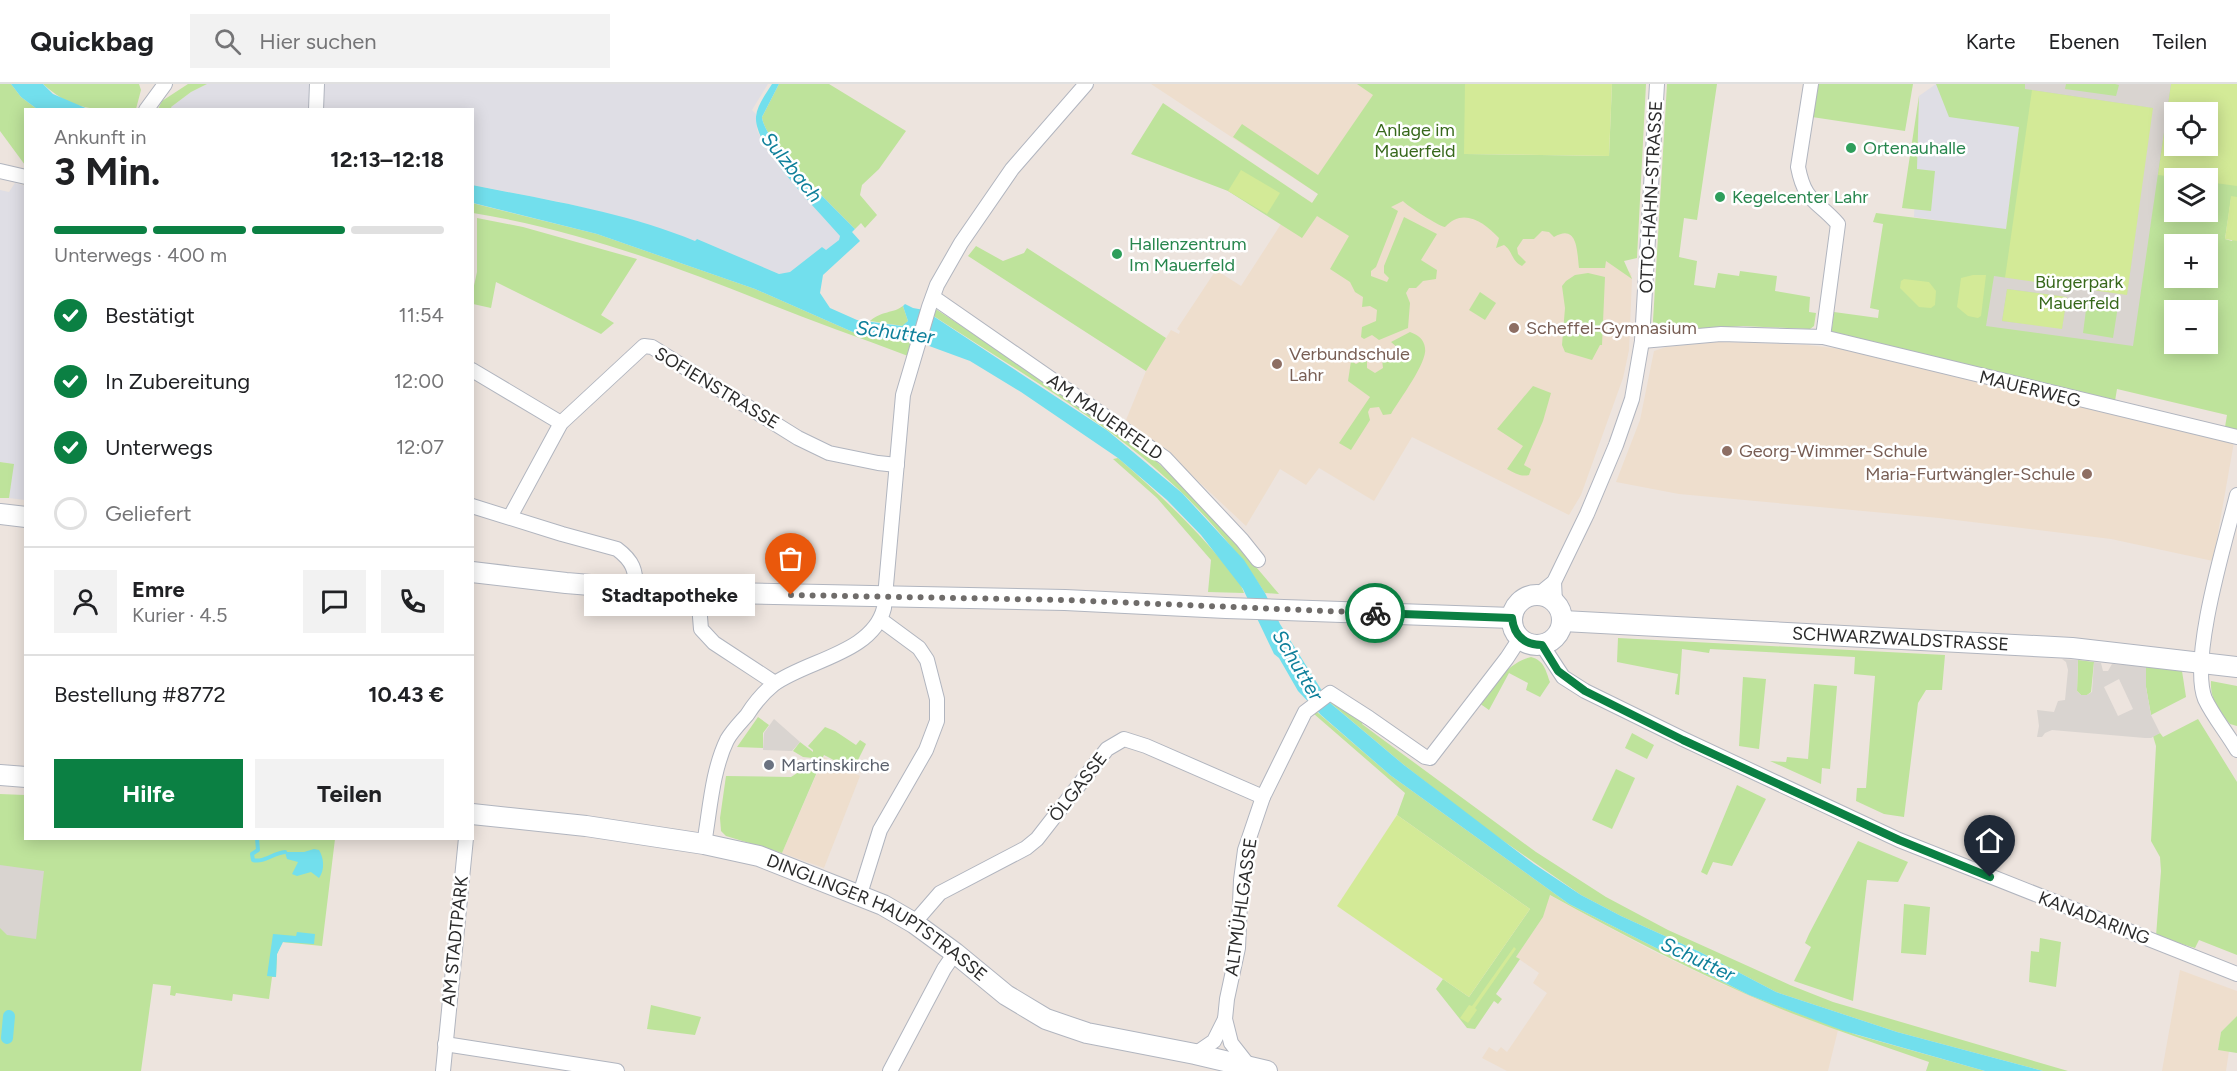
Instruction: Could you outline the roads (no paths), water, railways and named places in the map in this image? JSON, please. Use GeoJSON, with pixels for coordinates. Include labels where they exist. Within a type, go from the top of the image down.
{"type":"FeatureCollection","features":[{"type":"Feature","properties":{"kind":"street"},"geometry":{"type":"LineString","coordinates":[[147,108],[165,84]]}},
{"type":"Feature","properties":{"kind":"street"},"geometry":{"type":"LineString","coordinates":[[316,108],[317,84]]}},
{"type":"Feature","properties":{"kind":"street"},"geometry":{"type":"LineString","coordinates":[[704,844],[717,770],[728,740],[755,704],[774,684],[854,645],[881,620],[903,395],[931,302],[961,243],[1011,169],[1086,84]]}},
{"type":"Feature","properties":{"kind":"street","name":"OTTO-HAHN-STRASSE"},"geometry":{"type":"LineString","coordinates":[[1546,598],[1593,501],[1616,446],[1632,399],[1642,341],[1657,84]]}},
{"type":"Feature","properties":{"kind":"street"},"geometry":{"type":"LineString","coordinates":[[1811,84],[1798,167],[1805,192],[1838,224],[1823,337]]}},
{"type":"Feature","properties":{"kind":"street"},"geometry":{"type":"LineString","coordinates":[[0,171],[24,177]]}},
{"type":"Feature","properties":{"kind":"street","name":"AM MAUERFELD"},"geometry":{"type":"LineString","coordinates":[[931,302],[1165,458],[1258,560]]}},
{"type":"Feature","properties":{"kind":"street","name":"MAUERWEG"},"geometry":{"type":"LineString","coordinates":[[1642,341],[1721,334],[1823,337],[2237,437]]}},
{"type":"Feature","properties":{"kind":"street","name":"SOFIENSTRASSE"},"geometry":{"type":"LineString","coordinates":[[510,518],[561,423],[644,346],[652,348],[798,438],[829,453],[897,465]]}},
{"type":"Feature","properties":{"kind":"street"},"geometry":{"type":"LineString","coordinates":[[474,371],[561,423]]}},
{"type":"Feature","properties":{"kind":"street"},"geometry":{"type":"LineString","coordinates":[[2237,495],[2212,593],[2201,661],[2201,682],[2205,699],[2237,750]]}},
{"type":"Feature","properties":{"kind":"street"},"geometry":{"type":"LineString","coordinates":[[474,507],[617,549],[624,554],[636,570],[636,590]]}},
{"type":"Feature","properties":{"kind":"street"},"geometry":{"type":"LineString","coordinates":[[0,514],[24,517]]}},
{"type":"Feature","properties":{"kind":"street"},"geometry":{"type":"LineString","coordinates":[[474,572],[636,590],[698,593],[1065,600],[1512,618]]}},
{"type":"Feature","properties":{"kind":"street"},"geometry":{"type":"LineString","coordinates":[[698,593],[701,629],[714,643],[774,684]]}},
{"type":"Feature","properties":{"kind":"street"},"geometry":{"type":"LineString","coordinates":[[1546,598],[1559,607],[1563,621],[1557,636],[1542,645],[1526,642],[1515,632],[1512,618],[1518,604],[1523,599],[1546,598]]}},
{"type":"Feature","properties":{"kind":"street"},"geometry":{"type":"LineString","coordinates":[[860,894],[880,830],[926,750],[937,721],[937,699],[927,660],[919,648],[881,620]]}},
{"type":"Feature","properties":{"kind":"street","name":"SCHWARZWALDSTRASSE"},"geometry":{"type":"LineString","coordinates":[[1563,621],[2072,648],[2201,661],[2237,667]]}},
{"type":"Feature","properties":{"kind":"street","name":"ALTMÜHLGASSE"},"geometry":{"type":"LineString","coordinates":[[1258,1068],[1231,1043],[1226,1020],[1227,999],[1238,948],[1241,880],[1245,850],[1263,796],[1305,712],[1328,694],[1369,718],[1425,757],[1430,758],[1520,638]]}},
{"type":"Feature","properties":{"kind":"street","name":"KANADARING"},"geometry":{"type":"LineString","coordinates":[[1542,645],[1563,677],[1612,705],[1683,740],[1899,840],[2237,974]]}},
{"type":"Feature","properties":{"kind":"street","name":"ÖLGASSE"},"geometry":{"type":"LineString","coordinates":[[914,923],[940,893],[1026,848],[1037,839],[1107,749],[1124,739],[1146,746],[1263,796]]}},
{"type":"Feature","properties":{"kind":"street"},"geometry":{"type":"LineString","coordinates":[[0,775],[24,777]]}},
{"type":"Feature","properties":{"kind":"street","name":"DINGLINGER HAUPTSTRASSE"},"geometry":{"type":"LineString","coordinates":[[474,814],[586,826],[704,844],[759,856],[860,894],[914,923],[1006,995],[1037,1015],[1087,1033],[1258,1068]]}},
{"type":"Feature","properties":{"kind":"street","name":"AM STADTPARK"},"geometry":{"type":"LineString","coordinates":[[443,1071],[466,840]]}},
{"type":"Feature","properties":{"kind":"street"},"geometry":{"type":"LineString","coordinates":[[890,1071],[944,969],[955,953]]}},
{"type":"Feature","properties":{"kind":"street","name":"ALTMÜHLGASSE"},"geometry":{"type":"LineString","coordinates":[[1195,1054],[1214,1041],[1226,1020]]}},
{"type":"Feature","properties":{"kind":"street"},"geometry":{"type":"LineString","coordinates":[[445,1044],[617,1071]]}},
{"type":"Feature","properties":{"kind":"water"},"geometry":{"type":"Polygon","coordinates":[[[11,84],[43,84],[53,94],[86,108],[36,108],[21,97],[11,84]]]}},
{"type":"Feature","properties":{"kind":"water","name":"Schutter"},"geometry":{"type":"Polygon","coordinates":[[[772,84],[779,84],[762,117],[766,128],[787,158],[855,229],[852,232],[860,241],[823,275],[820,293],[830,308],[857,320],[902,326],[908,321],[903,306],[905,304],[924,310],[1108,431],[1182,493],[1244,560],[1265,593],[1280,624],[1329,702],[1404,765],[1534,864],[1581,895],[1700,952],[1776,992],[1897,1032],[2043,1071],[1985,1071],[1844,1031],[1749,995],[1569,904],[1390,775],[1321,715],[1298,691],[1279,658],[1274,654],[1243,589],[1201,535],[1167,500],[1118,458],[1021,392],[970,361],[921,343],[855,333],[755,289],[597,234],[474,203],[474,185],[613,214],[695,241],[697,239],[779,274],[790,272],[822,247],[826,250],[839,240],[840,236],[789,179],[765,145],[758,130],[756,117],[762,100],[772,84]]]}},
{"type":"Feature","properties":{"kind":"water"},"geometry":{"type":"Polygon","coordinates":[[[319,850],[323,860],[319,878],[311,872],[297,876],[292,874],[298,862],[287,859],[285,852],[304,852],[319,850]]]}},
{"type":"Feature","properties":{"kind":"water"},"geometry":{"type":"Polygon","coordinates":[[[297,932],[315,934],[314,944],[283,942],[277,954],[276,977],[267,976],[273,934],[296,936],[297,932]]]}},
{"type":"Feature","properties":{"kind":"waterway"},"geometry":{"type":"LineString","coordinates":[[257,840],[258,850],[252,854],[253,860],[257,861],[285,852]]}},
{"type":"Feature","properties":{"kind":"waterway"},"geometry":{"type":"LineString","coordinates":[[7,1038],[9,1016]]}},
{"type":"Feature","properties":{"kind":"place","name":"Ortenauhalle"},"geometry":{"type":"Point","coordinates":[1851,148]}},
{"type":"Feature","properties":{"kind":"place","name":"Kegelcenter Lahr"},"geometry":{"type":"Point","coordinates":[1720,197]}},
{"type":"Feature","properties":{"kind":"place","name":"Hallenzentrum Im Mauerfeld"},"geometry":{"type":"Point","coordinates":[1117,254]}},
{"type":"Feature","properties":{"kind":"place","name":"Scheffel-Gymnasium"},"geometry":{"type":"Point","coordinates":[1514,328]}},
{"type":"Feature","properties":{"kind":"place","name":"Verbundschule Lahr"},"geometry":{"type":"Point","coordinates":[1277,364]}},
{"type":"Feature","properties":{"kind":"place","name":"Georg-Wimmer-Schule"},"geometry":{"type":"Point","coordinates":[1727,451]}},
{"type":"Feature","properties":{"kind":"place","name":"Maria-Furtwängler-Schule"},"geometry":{"type":"Point","coordinates":[2087,474]}},
{"type":"Feature","properties":{"kind":"place","name":"Stadtapotheke"},"geometry":{"type":"Point","coordinates":[791,595]}},
{"type":"Feature","properties":{"kind":"place","name":"Martinskirche"},"geometry":{"type":"Point","coordinates":[769,765]}},
{"type":"Feature","properties":{"kind":"park label","name":"Anlage im Mauerfeld"},"geometry":{"type":"Point","coordinates":[1415,140]}},
{"type":"Feature","properties":{"kind":"park label","name":"Bürgerpark Mauerfeld"},"geometry":{"type":"Point","coordinates":[2079,292]}},
{"type":"Feature","properties":{"kind":"water label","name":"Sulzbach"},"geometry":{"type":"Point","coordinates":[792,167]}}]}
